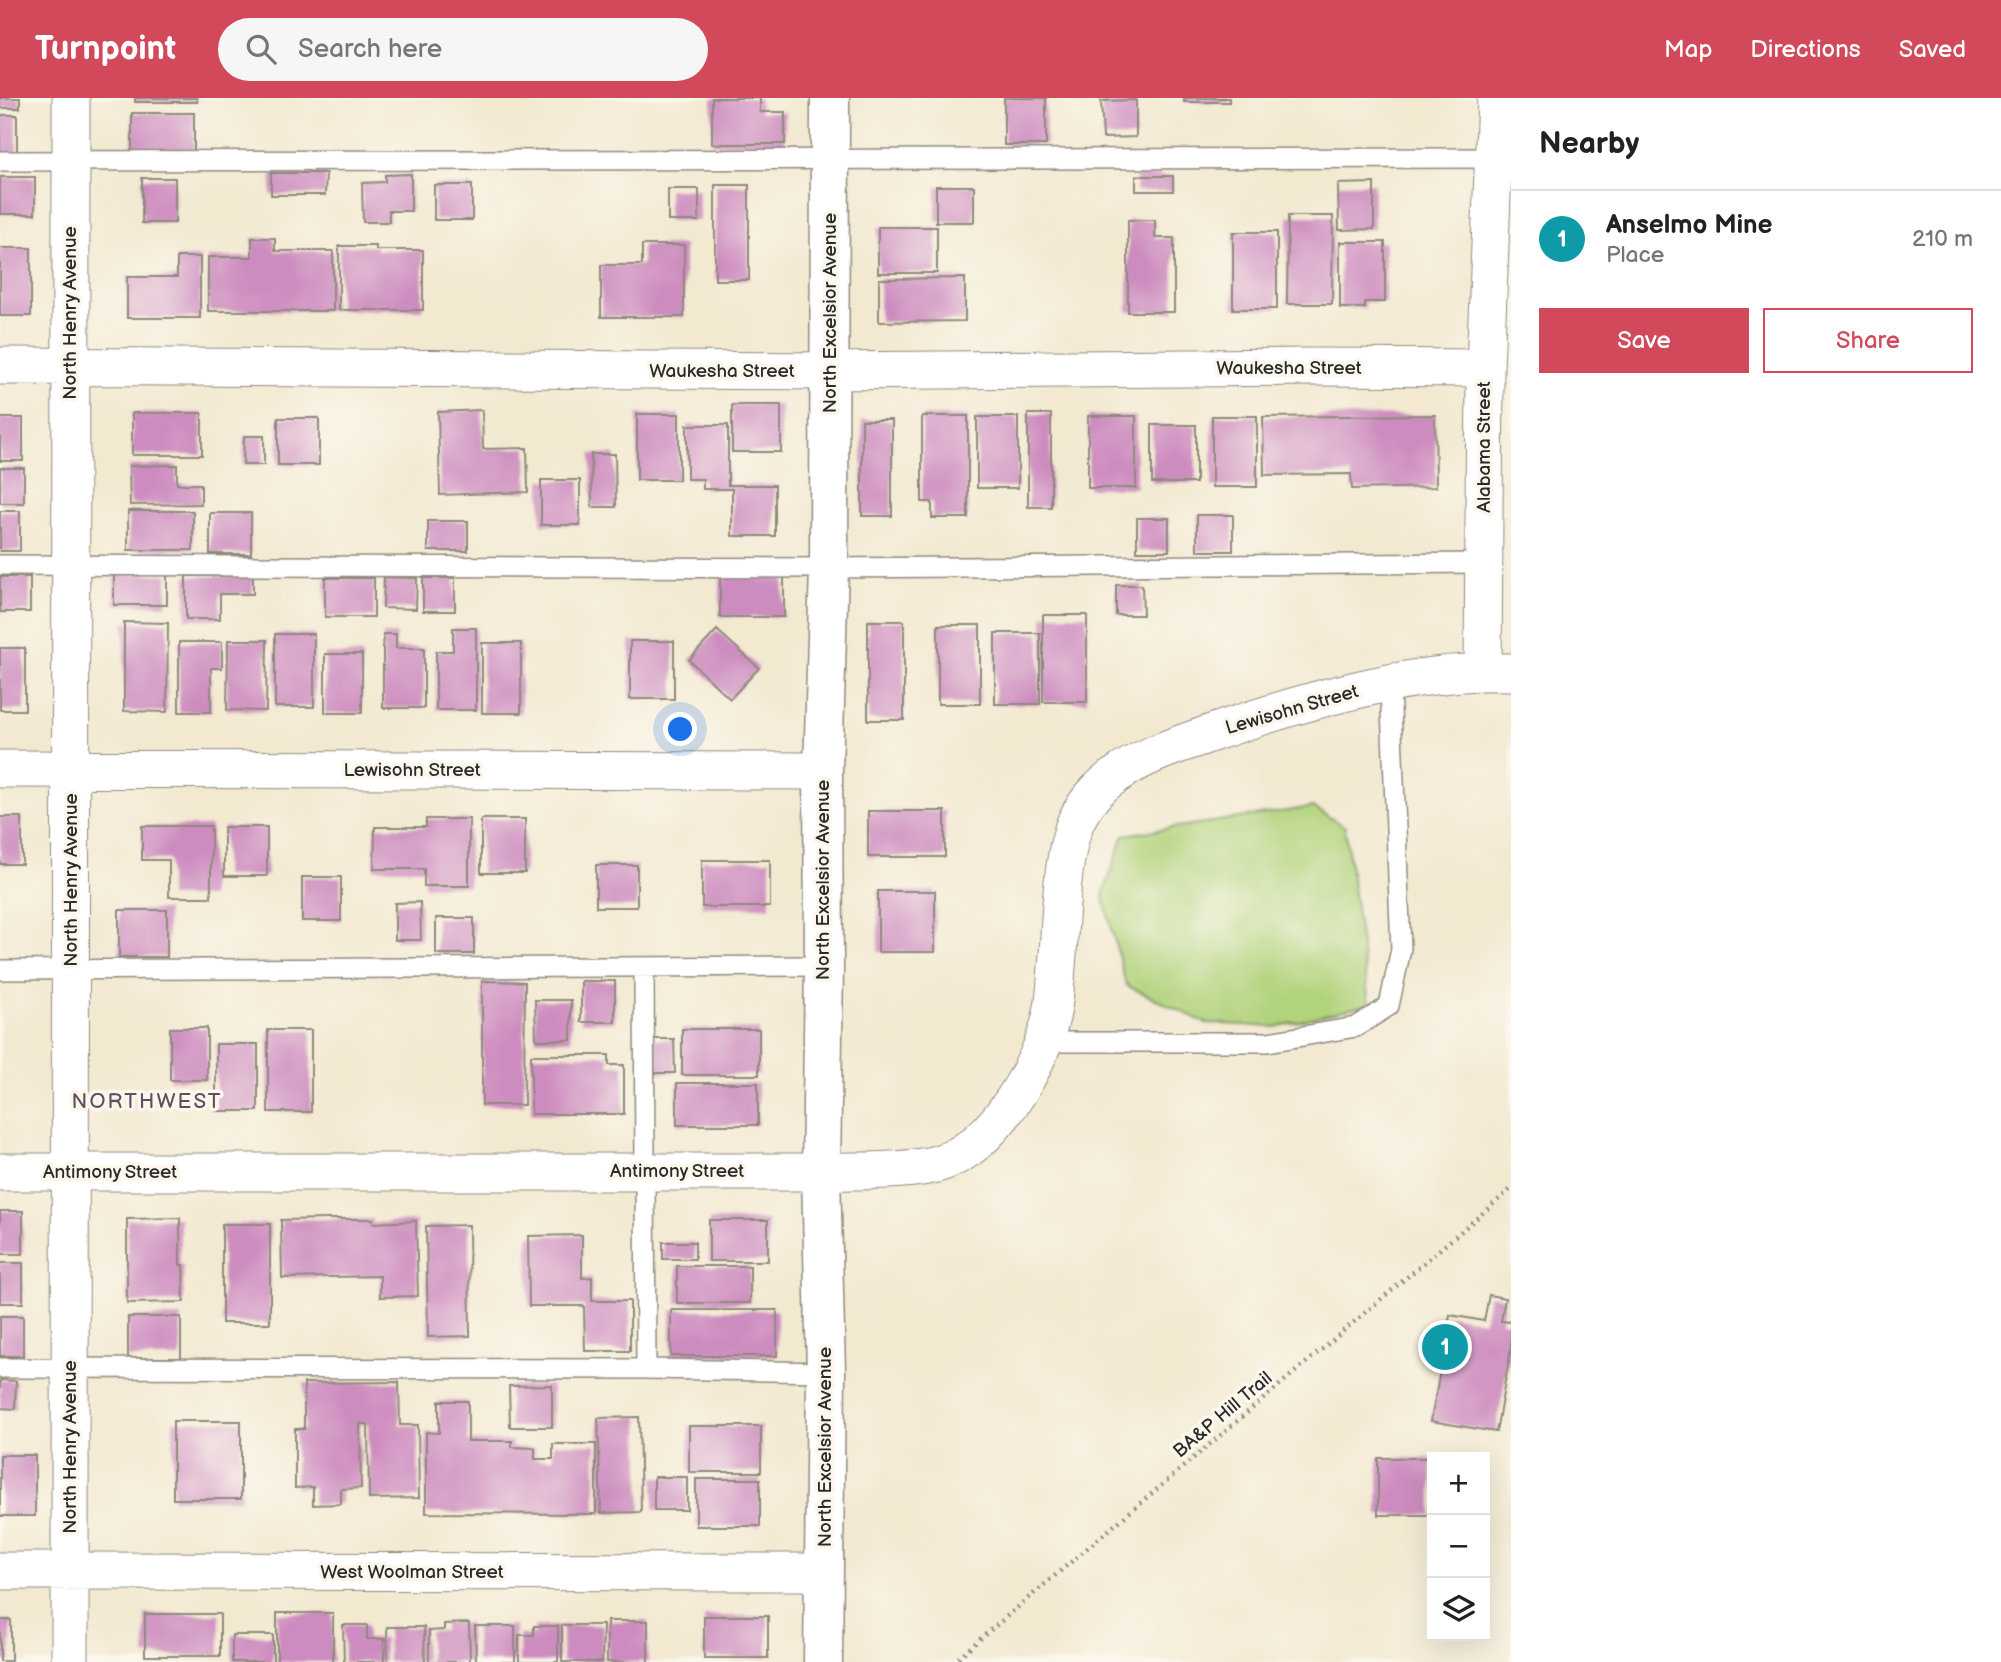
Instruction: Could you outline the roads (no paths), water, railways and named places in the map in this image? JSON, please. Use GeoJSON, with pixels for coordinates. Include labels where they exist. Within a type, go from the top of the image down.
{"type":"FeatureCollection","features":[{"type":"Feature","properties":{"kind":"street","name":"North Henry Avenue"},"geometry":{"type":"LineString","coordinates":[[70,1662],[71,98]]}},
{"type":"Feature","properties":{"kind":"street","name":"North Excelsior Avenue"},"geometry":{"type":"LineString","coordinates":[[823,1662],[826,1372],[821,1172],[823,771],[829,568],[832,160],[830,98]]}},
{"type":"Feature","properties":{"kind":"street","name":"Alabama Street"},"geometry":{"type":"LineString","coordinates":[[1496,98],[1485,368],[1484,563],[1497,671]]}},
{"type":"Feature","properties":{"kind":"street","name":"Waukesha Street"},"geometry":{"type":"LineString","coordinates":[[0,366],[829,371],[1485,368]]}},
{"type":"Feature","properties":{"kind":"street","name":"Lewisohn Street"},"geometry":{"type":"LineString","coordinates":[[1089,799],[1112,777],[1136,762],[1236,725],[1319,700],[1390,684],[1497,671]]}},
{"type":"Feature","properties":{"kind":"street","name":"Lewisohn Street"},"geometry":{"type":"LineString","coordinates":[[0,769],[823,771]]}},
{"type":"Feature","properties":{"kind":"street","name":"Antimony Street"},"geometry":{"type":"LineString","coordinates":[[0,1172],[821,1172],[921,1167],[944,1162],[968,1148],[991,1129],[1014,1099],[1042,1042],[1051,1016],[1056,984],[1061,903],[1068,856],[1076,821],[1089,799]]}},
{"type":"Feature","properties":{"kind":"street","name":"West Woolman Street"},"geometry":{"type":"LineString","coordinates":[[0,1571],[824,1572]]}},
{"type":"Feature","properties":{"kind":"lane"},"geometry":{"type":"LineString","coordinates":[[0,161],[1493,158]]}},
{"type":"Feature","properties":{"kind":"lane"},"geometry":{"type":"LineString","coordinates":[[0,565],[829,568],[1484,563]]}},
{"type":"Feature","properties":{"kind":"lane"},"geometry":{"type":"LineString","coordinates":[[1042,1042],[1268,1042],[1356,1027],[1389,1006],[1401,949],[1390,684]]}},
{"type":"Feature","properties":{"kind":"lane"},"geometry":{"type":"LineString","coordinates":[[0,970],[824,966]]}},
{"type":"Feature","properties":{"kind":"lane"},"geometry":{"type":"LineString","coordinates":[[644,967],[646,1369]]}},
{"type":"Feature","properties":{"kind":"lane"},"geometry":{"type":"LineString","coordinates":[[0,1368],[646,1369],[826,1372]]}},
{"type":"Feature","properties":{"kind":"place","name":"Anselmo Mine"},"geometry":{"type":"Point","coordinates":[1445,1347]}},
{"type":"Feature","properties":{"kind":"district","name":"NORTHWEST"},"geometry":{"type":"Point","coordinates":[147,1101]}}]}
